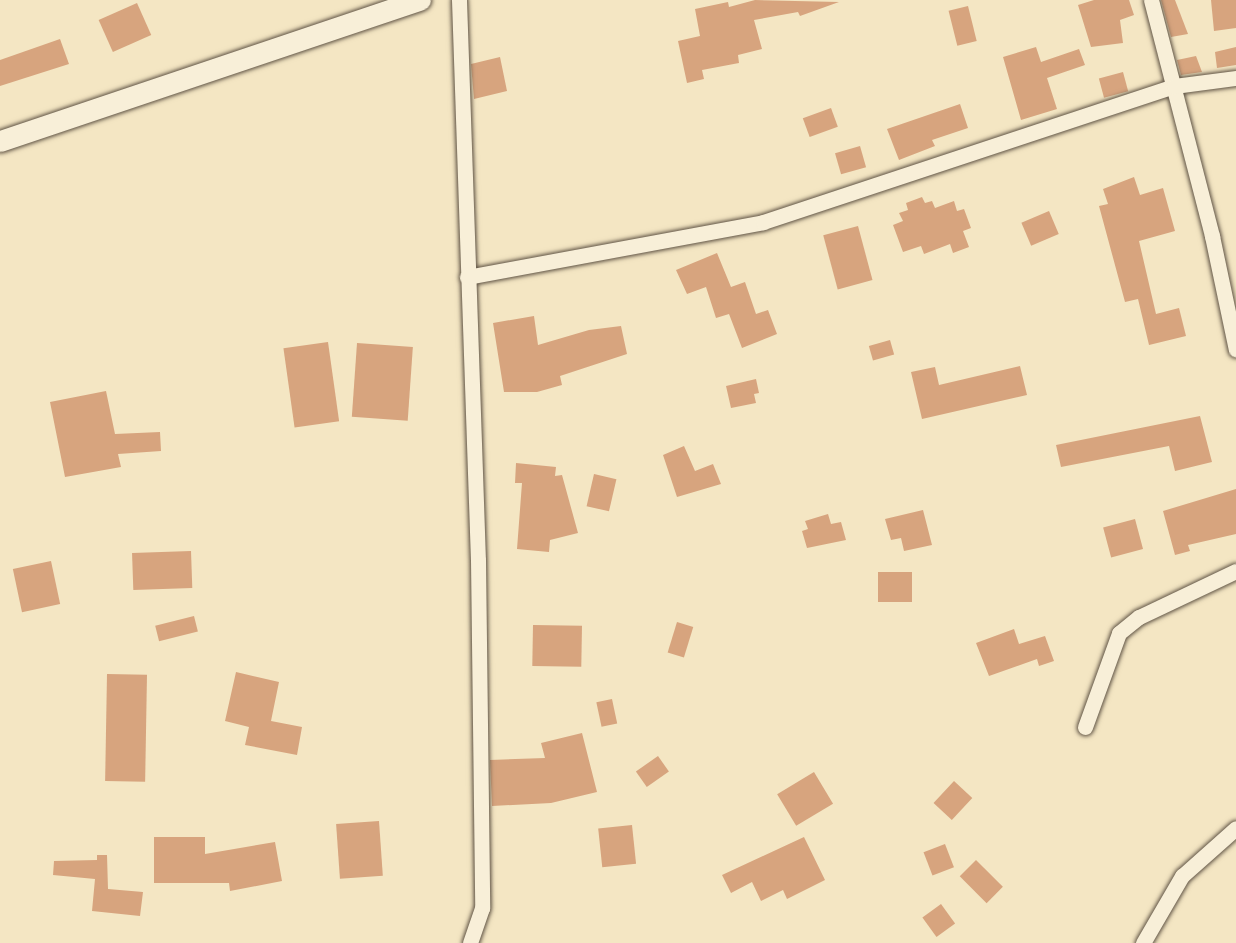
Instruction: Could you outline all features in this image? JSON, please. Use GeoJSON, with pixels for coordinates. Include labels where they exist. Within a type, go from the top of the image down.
{"type":"FeatureCollection","features":[{"type":"Feature","properties":{"kind":"main road"},"geometry":{"type":"LineString","coordinates":[[0,141],[420,0]]}},
{"type":"Feature","properties":{"kind":"street"},"geometry":{"type":"LineString","coordinates":[[459,0],[478,560],[482,908],[470,943]]}},
{"type":"Feature","properties":{"kind":"street"},"geometry":{"type":"LineString","coordinates":[[1151,0],[1212,236],[1236,350]]}},
{"type":"Feature","properties":{"kind":"street"},"geometry":{"type":"LineString","coordinates":[[467,277],[764,222],[1174,86],[1236,78]]}},
{"type":"Feature","properties":{"kind":"street"},"geometry":{"type":"LineString","coordinates":[[1085,728],[1119,633],[1139,617],[1236,571]]}},
{"type":"Feature","properties":{"kind":"street"},"geometry":{"type":"LineString","coordinates":[[1143,943],[1182,876],[1236,828]]}},
{"type":"Feature","properties":{"kind":"building"},"geometry":{"type":"Polygon","coordinates":[[[755,0],[839,2],[800,16],[798,12],[754,20],[762,49],[738,55],[739,63],[702,70],[704,79],[687,83],[678,41],[700,36],[695,9],[728,2],[729,7],[755,0]]]}},
{"type":"Feature","properties":{"kind":"building"},"geometry":{"type":"Polygon","coordinates":[[[1094,0],[1129,0],[1134,15],[1120,20],[1123,43],[1091,47],[1078,5],[1094,0]]]}},
{"type":"Feature","properties":{"kind":"building"},"geometry":{"type":"Polygon","coordinates":[[[1161,0],[1175,0],[1188,34],[1171,37],[1161,0]]]}},
{"type":"Feature","properties":{"kind":"building"},"geometry":{"type":"Polygon","coordinates":[[[1211,0],[1236,0],[1236,28],[1214,31],[1211,0]]]}},
{"type":"Feature","properties":{"kind":"building"},"geometry":{"type":"Polygon","coordinates":[[[137,3],[151,35],[113,52],[99,20],[137,3]]]}},
{"type":"Feature","properties":{"kind":"building"},"geometry":{"type":"Polygon","coordinates":[[[968,6],[977,41],[957,46],[949,11],[968,6]]]}},
{"type":"Feature","properties":{"kind":"building"},"geometry":{"type":"Polygon","coordinates":[[[60,39],[69,64],[0,86],[0,60],[60,39]]]}},
{"type":"Feature","properties":{"kind":"building"},"geometry":{"type":"Polygon","coordinates":[[[1036,47],[1041,62],[1079,49],[1085,65],[1047,78],[1057,109],[1021,120],[1003,57],[1036,47]]]}},
{"type":"Feature","properties":{"kind":"building"},"geometry":{"type":"Polygon","coordinates":[[[1236,47],[1236,65],[1217,68],[1215,52],[1236,47]]]}},
{"type":"Feature","properties":{"kind":"building"},"geometry":{"type":"Polygon","coordinates":[[[1196,56],[1202,72],[1181,75],[1177,60],[1196,56]]]}},
{"type":"Feature","properties":{"kind":"building"},"geometry":{"type":"Polygon","coordinates":[[[500,57],[507,91],[474,99],[471,64],[500,57]]]}},
{"type":"Feature","properties":{"kind":"building"},"geometry":{"type":"Polygon","coordinates":[[[1123,72],[1128,91],[1104,98],[1099,78],[1123,72]]]}},
{"type":"Feature","properties":{"kind":"building"},"geometry":{"type":"Polygon","coordinates":[[[960,104],[968,128],[932,140],[935,146],[899,160],[887,129],[960,104]]]}},
{"type":"Feature","properties":{"kind":"building"},"geometry":{"type":"Polygon","coordinates":[[[831,108],[838,127],[810,137],[803,118],[831,108]]]}},
{"type":"Feature","properties":{"kind":"building"},"geometry":{"type":"Polygon","coordinates":[[[860,146],[866,167],[841,174],[835,153],[860,146]]]}},
{"type":"Feature","properties":{"kind":"building"},"geometry":{"type":"Polygon","coordinates":[[[1134,177],[1140,195],[1163,188],[1175,231],[1139,241],[1156,314],[1179,308],[1186,336],[1149,345],[1138,299],[1125,302],[1099,206],[1108,204],[1103,189],[1134,177]]]}},
{"type":"Feature","properties":{"kind":"building"},"geometry":{"type":"Polygon","coordinates":[[[922,197],[925,203],[932,201],[935,208],[954,201],[957,211],[964,209],[971,228],[963,231],[969,247],[953,253],[950,244],[924,254],[921,246],[903,252],[893,225],[903,221],[899,213],[908,210],[906,203],[922,197]]]}},
{"type":"Feature","properties":{"kind":"building"},"geometry":{"type":"Polygon","coordinates":[[[1049,211],[1059,234],[1031,246],[1021,223],[1049,211]]]}},
{"type":"Feature","properties":{"kind":"building"},"geometry":{"type":"Polygon","coordinates":[[[858,226],[872,280],[838,289],[823,235],[858,226]]]}},
{"type":"Feature","properties":{"kind":"building"},"geometry":{"type":"Polygon","coordinates":[[[717,253],[731,287],[745,282],[756,314],[768,310],[777,334],[742,348],[729,314],[716,318],[706,287],[687,294],[676,270],[717,253]]]}},
{"type":"Feature","properties":{"kind":"building"},"geometry":{"type":"Polygon","coordinates":[[[534,316],[538,345],[589,330],[621,326],[627,354],[560,376],[562,385],[537,392],[504,392],[493,323],[534,316]]]}},
{"type":"Feature","properties":{"kind":"building"},"geometry":{"type":"Polygon","coordinates":[[[890,340],[894,354],[873,360],[869,346],[890,340]]]}},
{"type":"Feature","properties":{"kind":"building"},"geometry":{"type":"Polygon","coordinates":[[[328,342],[339,421],[295,427],[283,348],[328,342]]]}},
{"type":"Feature","properties":{"kind":"building"},"geometry":{"type":"Polygon","coordinates":[[[357,343],[413,347],[408,421],[352,417],[357,343]]]}},
{"type":"Feature","properties":{"kind":"building"},"geometry":{"type":"Polygon","coordinates":[[[1020,366],[1027,395],[922,419],[911,372],[935,367],[939,385],[1020,366]]]}},
{"type":"Feature","properties":{"kind":"building"},"geometry":{"type":"Polygon","coordinates":[[[756,379],[759,393],[754,394],[756,403],[731,408],[726,386],[756,379]]]}},
{"type":"Feature","properties":{"kind":"building"},"geometry":{"type":"Polygon","coordinates":[[[106,391],[115,434],[160,432],[161,451],[118,454],[121,467],[65,477],[50,402],[106,391]]]}},
{"type":"Feature","properties":{"kind":"building"},"geometry":{"type":"Polygon","coordinates":[[[1200,416],[1212,462],[1175,471],[1169,446],[1061,467],[1056,445],[1200,416]]]}},
{"type":"Feature","properties":{"kind":"building"},"geometry":{"type":"Polygon","coordinates":[[[684,446],[695,471],[713,464],[721,484],[677,497],[663,455],[684,446]]]}},
{"type":"Feature","properties":{"kind":"building"},"geometry":{"type":"Polygon","coordinates":[[[516,463],[556,467],[555,476],[562,475],[578,533],[550,540],[549,552],[517,549],[522,483],[515,483],[516,463]]]}},
{"type":"Feature","properties":{"kind":"building"},"geometry":{"type":"Polygon","coordinates":[[[594,474],[616,479],[609,511],[587,506],[594,474]]]}},
{"type":"Feature","properties":{"kind":"building"},"geometry":{"type":"Polygon","coordinates":[[[1236,489],[1236,534],[1188,545],[1190,551],[1175,555],[1163,511],[1236,489]]]}},
{"type":"Feature","properties":{"kind":"building"},"geometry":{"type":"Polygon","coordinates":[[[923,510],[932,545],[904,551],[901,538],[891,540],[885,519],[923,510]]]}},
{"type":"Feature","properties":{"kind":"building"},"geometry":{"type":"Polygon","coordinates":[[[828,514],[831,524],[841,522],[846,540],[807,548],[802,531],[808,529],[805,521],[828,514]]]}},
{"type":"Feature","properties":{"kind":"building"},"geometry":{"type":"Polygon","coordinates":[[[1135,519],[1143,549],[1111,557],[1103,528],[1135,519]]]}},
{"type":"Feature","properties":{"kind":"building"},"geometry":{"type":"Polygon","coordinates":[[[191,551],[192,588],[133,590],[132,553],[191,551]]]}},
{"type":"Feature","properties":{"kind":"building"},"geometry":{"type":"Polygon","coordinates":[[[51,561],[60,604],[22,612],[13,569],[51,561]]]}},
{"type":"Feature","properties":{"kind":"building"},"geometry":{"type":"Polygon","coordinates":[[[878,572],[912,572],[912,602],[878,602],[878,572]]]}},
{"type":"Feature","properties":{"kind":"building"},"geometry":{"type":"Polygon","coordinates":[[[194,616],[198,632],[159,641],[155,626],[194,616]]]}},
{"type":"Feature","properties":{"kind":"building"},"geometry":{"type":"Polygon","coordinates":[[[677,622],[693,627],[684,658],[668,653],[677,622]]]}},
{"type":"Feature","properties":{"kind":"building"},"geometry":{"type":"Polygon","coordinates":[[[533,625],[582,626],[581,667],[532,666],[533,625]]]}},
{"type":"Feature","properties":{"kind":"building"},"geometry":{"type":"Polygon","coordinates":[[[1014,629],[1019,644],[1045,636],[1054,661],[1039,666],[1037,659],[989,676],[976,643],[1014,629]]]}},
{"type":"Feature","properties":{"kind":"building"},"geometry":{"type":"Polygon","coordinates":[[[236,672],[279,682],[271,721],[302,727],[297,755],[245,745],[249,727],[225,721],[236,672]]]}},
{"type":"Feature","properties":{"kind":"building"},"geometry":{"type":"Polygon","coordinates":[[[107,674],[147,675],[145,782],[105,781],[107,674]]]}},
{"type":"Feature","properties":{"kind":"building"},"geometry":{"type":"Polygon","coordinates":[[[612,699],[617,723],[602,727],[596,702],[612,699]]]}},
{"type":"Feature","properties":{"kind":"building"},"geometry":{"type":"Polygon","coordinates":[[[582,733],[597,792],[551,803],[492,806],[490,760],[545,758],[541,743],[582,733]]]}},
{"type":"Feature","properties":{"kind":"building"},"geometry":{"type":"Polygon","coordinates":[[[658,756],[669,772],[647,787],[636,771],[658,756]]]}},
{"type":"Feature","properties":{"kind":"building"},"geometry":{"type":"Polygon","coordinates":[[[814,772],[833,804],[796,826],[777,794],[814,772]]]}},
{"type":"Feature","properties":{"kind":"building"},"geometry":{"type":"Polygon","coordinates":[[[954,781],[972,798],[952,820],[934,803],[954,781]]]}},
{"type":"Feature","properties":{"kind":"building"},"geometry":{"type":"Polygon","coordinates":[[[379,821],[383,876],[340,879],[336,824],[379,821]]]}},
{"type":"Feature","properties":{"kind":"building"},"geometry":{"type":"Polygon","coordinates":[[[632,825],[636,864],[602,867],[598,829],[632,825]]]}},
{"type":"Feature","properties":{"kind":"building"},"geometry":{"type":"Polygon","coordinates":[[[154,837],[205,837],[205,854],[275,842],[282,881],[230,891],[229,883],[154,883],[154,837]]]}},
{"type":"Feature","properties":{"kind":"building"},"geometry":{"type":"Polygon","coordinates":[[[804,837],[825,880],[787,899],[783,890],[761,901],[752,882],[731,893],[722,875],[804,837]]]}},
{"type":"Feature","properties":{"kind":"building"},"geometry":{"type":"Polygon","coordinates":[[[945,844],[954,867],[932,876],[924,852],[945,844]]]}},
{"type":"Feature","properties":{"kind":"building"},"geometry":{"type":"Polygon","coordinates":[[[97,855],[107,855],[108,889],[143,892],[140,916],[92,911],[95,879],[53,875],[54,861],[97,860],[97,855]]]}},
{"type":"Feature","properties":{"kind":"building"},"geometry":{"type":"Polygon","coordinates":[[[976,860],[1003,887],[987,903],[960,876],[976,860]]]}},
{"type":"Feature","properties":{"kind":"building"},"geometry":{"type":"Polygon","coordinates":[[[941,904],[955,923],[936,937],[922,918],[941,904]]]}}]}
